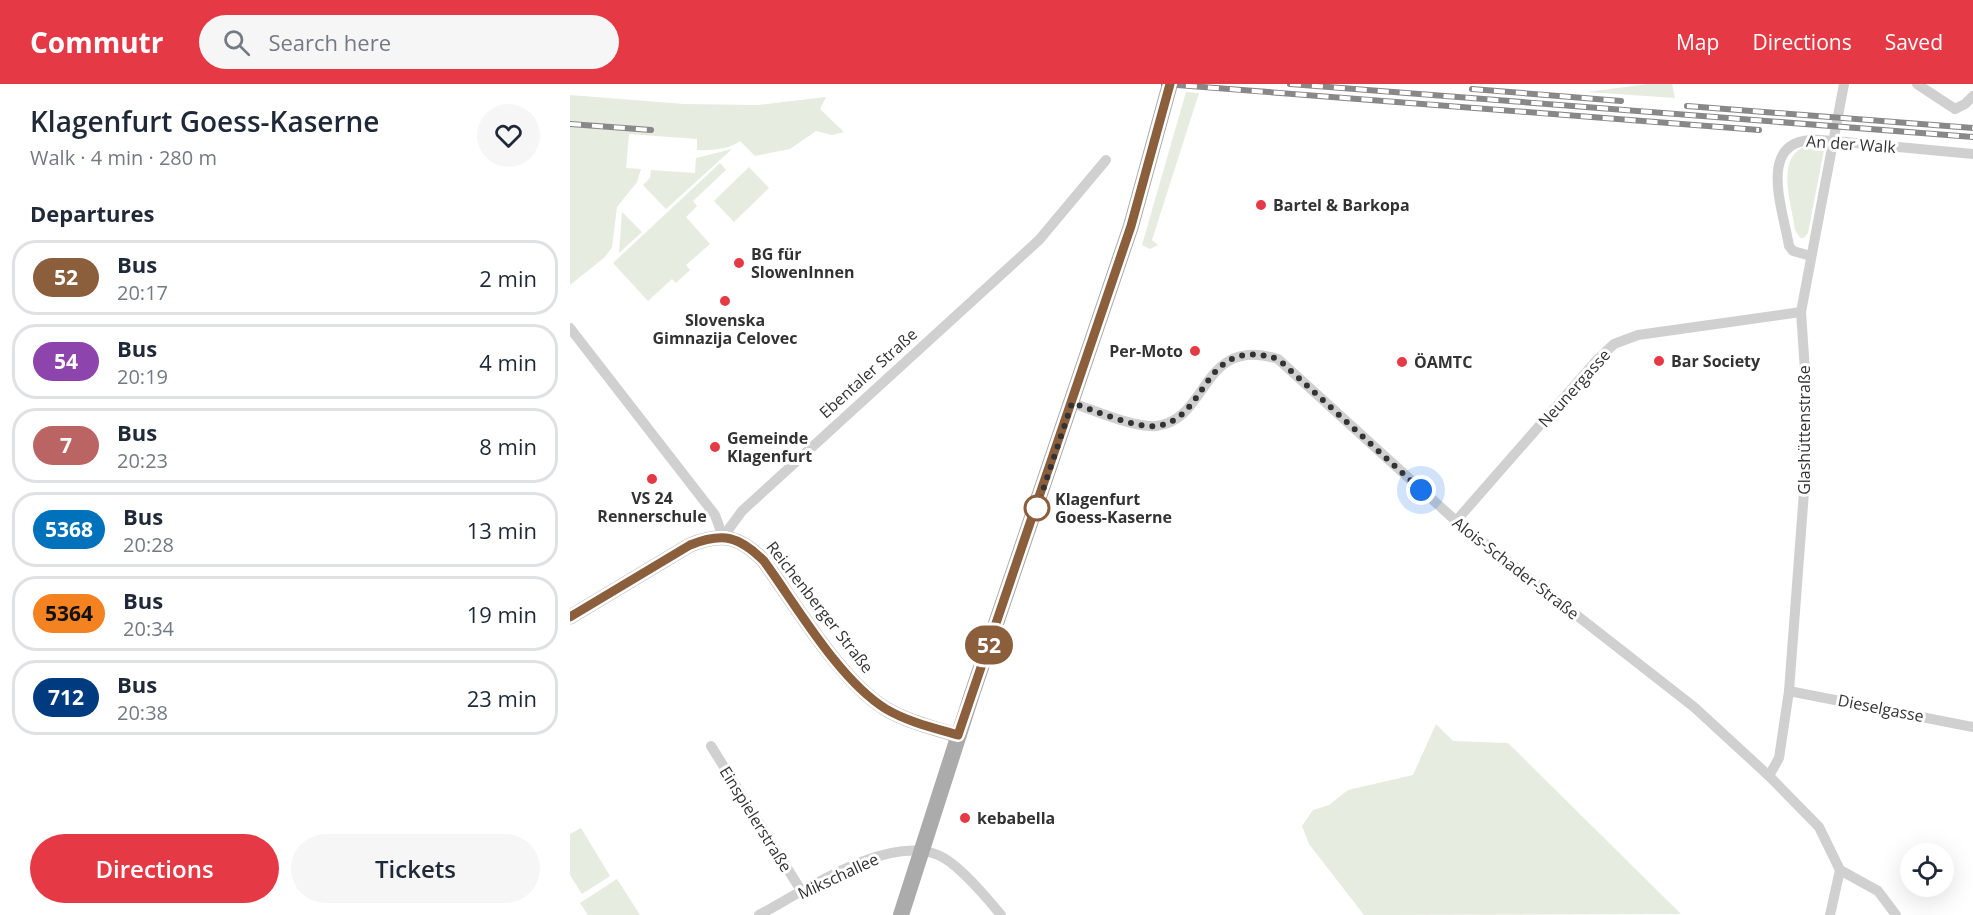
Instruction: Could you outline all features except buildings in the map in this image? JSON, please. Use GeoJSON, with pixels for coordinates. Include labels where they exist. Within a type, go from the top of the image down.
{"type":"FeatureCollection","features":[{"type":"Feature","properties":{"kind":"main road"},"geometry":{"type":"LineString","coordinates":[[901,915],[958,735],[1131,226],[1170,84]]}},
{"type":"Feature","properties":{"kind":"main road"},"geometry":{"type":"LineString","coordinates":[[570,617],[690,545],[708,538],[723,537]]}},
{"type":"Feature","properties":{"kind":"main road","name":"Reichenberger Straße"},"geometry":{"type":"LineString","coordinates":[[723,537],[749,546],[764,561],[837,662],[866,694],[904,718],[958,735]]}},
{"type":"Feature","properties":{"kind":"street","name":"Glashüttenstraße"},"geometry":{"type":"LineString","coordinates":[[1769,776],[1779,758],[1789,691],[1806,465],[1807,400],[1800,312],[1845,84]]}},
{"type":"Feature","properties":{"kind":"street"},"geometry":{"type":"LineString","coordinates":[[1917,84],[1955,109],[1965,104],[1973,96]]}},
{"type":"Feature","properties":{"kind":"street","name":"An der Walk"},"geometry":{"type":"LineString","coordinates":[[1811,256],[1793,251],[1789,246],[1778,180],[1779,162],[1786,148],[1794,141],[1821,140],[1973,154]]}},
{"type":"Feature","properties":{"kind":"street","name":"Ebentaler Straße"},"geometry":{"type":"LineString","coordinates":[[723,537],[742,511],[1039,240],[1106,160]]}},
{"type":"Feature","properties":{"kind":"street","name":"Neunergasse"},"geometry":{"type":"LineString","coordinates":[[1456,521],[1596,361],[1614,344],[1638,335],[1800,312]]}},
{"type":"Feature","properties":{"kind":"street"},"geometry":{"type":"LineString","coordinates":[[570,328],[715,515],[723,537]]}},
{"type":"Feature","properties":{"kind":"street","name":"Alois-Schader-Straße"},"geometry":{"type":"LineString","coordinates":[[1072,403],[1140,424],[1155,426],[1169,423],[1185,411],[1213,373],[1238,356],[1259,353],[1278,359],[1456,521],[1694,707],[1769,776],[1819,828],[1840,870]]}},
{"type":"Feature","properties":{"kind":"street","name":"Dieselgasse"},"geometry":{"type":"LineString","coordinates":[[1789,691],[1973,726]]}},
{"type":"Feature","properties":{"kind":"street","name":"Einspielerstraße"},"geometry":{"type":"LineString","coordinates":[[711,746],[802,892]]}},
{"type":"Feature","properties":{"kind":"street"},"geometry":{"type":"LineString","coordinates":[[921,850],[940,856],[953,865],[1001,915]]}},
{"type":"Feature","properties":{"kind":"street","name":"Mikschallee"},"geometry":{"type":"LineString","coordinates":[[759,915],[802,892],[891,851],[921,850]]}},
{"type":"Feature","properties":{"kind":"street"},"geometry":{"type":"LineString","coordinates":[[1830,915],[1840,870],[1878,891],[1896,915]]}},
{"type":"Feature","properties":{"kind":"shaded area"},"geometry":{"type":"Polygon","coordinates":[[[1648,84],[1672,84],[1675,98],[1587,92],[1648,84]]]}},
{"type":"Feature","properties":{"kind":"shaded area"},"geometry":{"type":"Polygon","coordinates":[[[1186,92],[1199,93],[1152,240],[1158,245],[1150,249],[1142,245],[1186,92]]]}},
{"type":"Feature","properties":{"kind":"shaded area"},"geometry":{"type":"Polygon","coordinates":[[[570,95],[684,104],[757,105],[826,97],[820,109],[844,132],[832,135],[816,131],[790,149],[755,156],[740,141],[726,148],[697,150],[697,139],[629,134],[626,168],[641,169],[637,182],[617,207],[612,247],[605,257],[570,285],[570,95]]]}},
{"type":"Feature","properties":{"kind":"shaded area"},"geometry":{"type":"Polygon","coordinates":[[[1802,148],[1824,150],[1808,233],[1804,238],[1800,238],[1795,230],[1789,197],[1788,173],[1794,154],[1802,148]]]}},
{"type":"Feature","properties":{"kind":"shaded area"},"geometry":{"type":"Polygon","coordinates":[[[732,149],[666,209],[643,185],[650,178],[651,170],[695,173],[696,158],[732,149]]]}},
{"type":"Feature","properties":{"kind":"shaded area"},"geometry":{"type":"Polygon","coordinates":[[[720,163],[726,170],[693,201],[697,206],[686,217],[710,244],[686,265],[690,270],[676,283],[672,279],[648,301],[613,263],[720,163]]]}},
{"type":"Feature","properties":{"kind":"shaded area"},"geometry":{"type":"Polygon","coordinates":[[[749,167],[769,188],[734,222],[714,201],[749,167]]]}},
{"type":"Feature","properties":{"kind":"shaded area"},"geometry":{"type":"Polygon","coordinates":[[[622,212],[642,232],[619,253],[622,212]]]}},
{"type":"Feature","properties":{"kind":"shaded area"},"geometry":{"type":"Polygon","coordinates":[[[1436,724],[1453,741],[1508,743],[1681,914],[1364,915],[1309,844],[1302,826],[1313,810],[1329,805],[1348,790],[1413,775],[1436,724]]]}},
{"type":"Feature","properties":{"kind":"shaded area"},"geometry":{"type":"Polygon","coordinates":[[[581,828],[610,876],[582,894],[570,875],[570,834],[581,828]]]}},
{"type":"Feature","properties":{"kind":"shaded area"},"geometry":{"type":"Polygon","coordinates":[[[617,879],[640,915],[588,915],[580,903],[617,879]]]}},
{"type":"Feature","properties":{"kind":"railway"},"geometry":{"type":"LineString","coordinates":[[1164,84],[1759,130]]}},
{"type":"Feature","properties":{"kind":"railway"},"geometry":{"type":"LineString","coordinates":[[1290,84],[1973,137]]}},
{"type":"Feature","properties":{"kind":"railway"},"geometry":{"type":"LineString","coordinates":[[1472,89],[1621,101]]}},
{"type":"Feature","properties":{"kind":"railway"},"geometry":{"type":"LineString","coordinates":[[1687,106],[1973,128]]}},
{"type":"Feature","properties":{"kind":"railway"},"geometry":{"type":"LineString","coordinates":[[570,124],[651,130]]}},
{"type":"Feature","properties":{"kind":"bus line","name":"52"},"geometry":{"type":"LineString","coordinates":[[570,617],[690,545],[708,538],[723,537],[736,540],[749,546],[764,561],[837,662],[855,684],[875,702],[912,722],[958,735],[1131,226],[1170,84]]}},
{"type":"Feature","properties":{"kind":"place","name":"Bartel & Barkopa"},"geometry":{"type":"Point","coordinates":[1261,205]}},
{"type":"Feature","properties":{"kind":"place","name":"BG für SlowenInnen"},"geometry":{"type":"Point","coordinates":[739,263]}},
{"type":"Feature","properties":{"kind":"place","name":"Slovenska Gimnazija Celovec"},"geometry":{"type":"Point","coordinates":[725,301]}},
{"type":"Feature","properties":{"kind":"place","name":"Per-Moto"},"geometry":{"type":"Point","coordinates":[1195,351]}},
{"type":"Feature","properties":{"kind":"place","name":"Bar Society"},"geometry":{"type":"Point","coordinates":[1659,361]}},
{"type":"Feature","properties":{"kind":"place","name":"ÖAMTC"},"geometry":{"type":"Point","coordinates":[1402,362]}},
{"type":"Feature","properties":{"kind":"place","name":"Gemeinde Klagenfurt"},"geometry":{"type":"Point","coordinates":[715,447]}},
{"type":"Feature","properties":{"kind":"place","name":"VS 24 Rennerschule"},"geometry":{"type":"Point","coordinates":[652,479]}},
{"type":"Feature","properties":{"kind":"place","name":"Klagenfurt Goess-Kaserne"},"geometry":{"type":"Point","coordinates":[1037,508]}},
{"type":"Feature","properties":{"kind":"place","name":"kebabella"},"geometry":{"type":"Point","coordinates":[965,818]}},
{"type":"Feature","properties":{"kind":"route"},"geometry":{"type":"LineString","coordinates":[[1037,508],[1072,403],[1140,424],[1155,426],[1169,423],[1185,411],[1213,373],[1238,356],[1259,353],[1278,359],[1421,490]]}}]}
